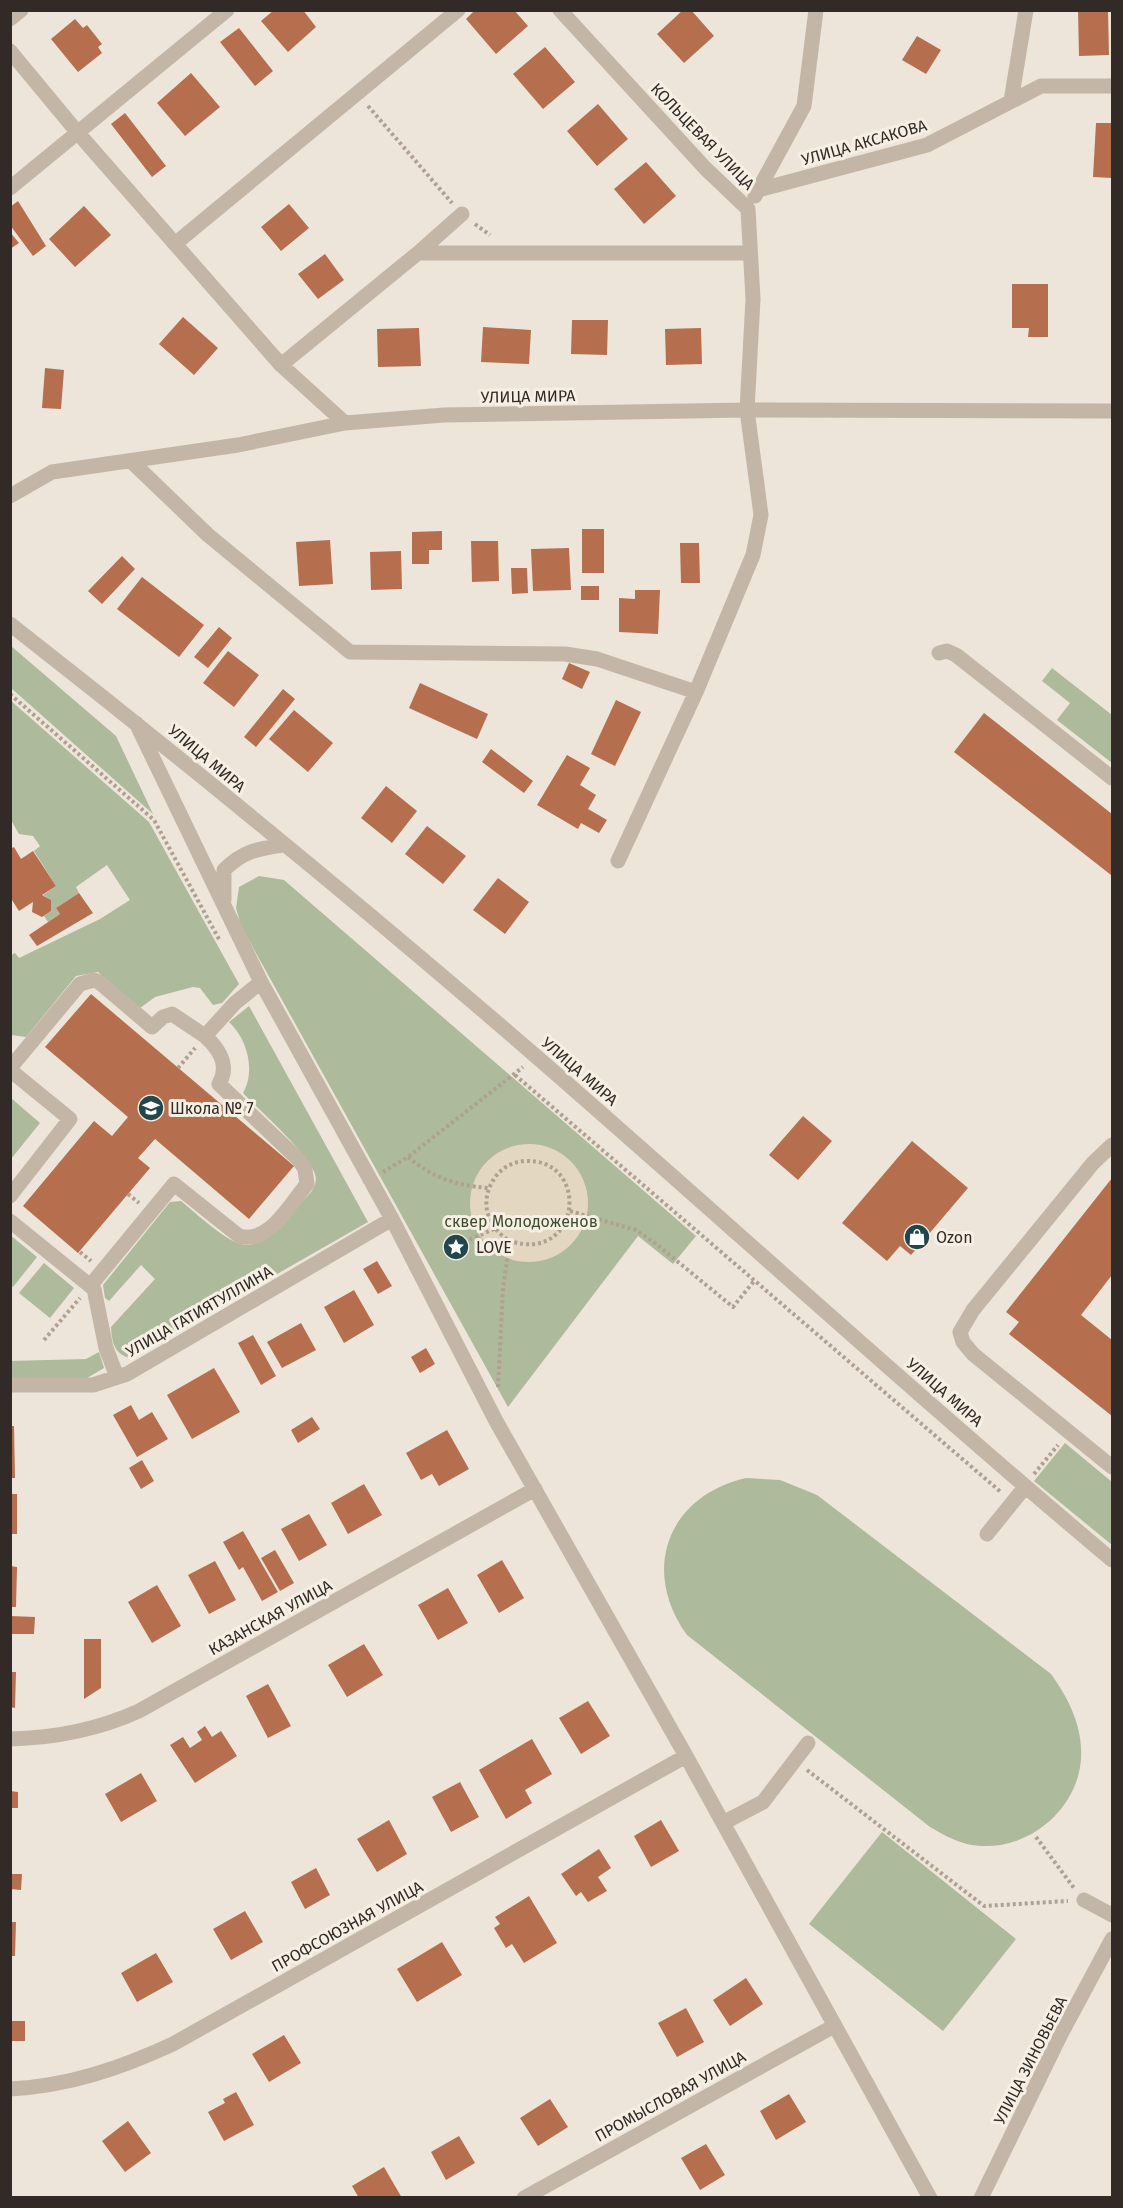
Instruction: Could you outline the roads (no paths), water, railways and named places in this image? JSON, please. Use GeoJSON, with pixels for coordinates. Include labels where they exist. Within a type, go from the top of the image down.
{"type":"FeatureCollection","features":[{"type":"Feature","properties":{"kind":"street"},"geometry":{"type":"LineString","coordinates":[[10,19],[21,10]]}},
{"type":"Feature","properties":{"kind":"street"},"geometry":{"type":"LineString","coordinates":[[10,188],[227,10]]}},
{"type":"Feature","properties":{"kind":"street"},"geometry":{"type":"LineString","coordinates":[[176,243],[458,10]]}},
{"type":"Feature","properties":{"kind":"street","name":"КОЛЬЦЕВАЯ УЛИЦА"},"geometry":{"type":"LineString","coordinates":[[560,10],[705,168],[748,209],[804,106],[816,10]]}},
{"type":"Feature","properties":{"kind":"street"},"geometry":{"type":"LineString","coordinates":[[1011,101],[1026,10]]}},
{"type":"Feature","properties":{"kind":"street"},"geometry":{"type":"LineString","coordinates":[[10,51],[78,133],[281,365],[345,423]]}},
{"type":"Feature","properties":{"kind":"street","name":"УЛИЦА АКСАКОВА"},"geometry":{"type":"LineString","coordinates":[[758,190],[927,145],[1041,86],[1113,86]]}},
{"type":"Feature","properties":{"kind":"street"},"geometry":{"type":"LineString","coordinates":[[618,861],[738,595],[758,534],[760,515],[747,410],[753,300],[748,209]]}},
{"type":"Feature","properties":{"kind":"street"},"geometry":{"type":"LineString","coordinates":[[281,365],[462,214]]}},
{"type":"Feature","properties":{"kind":"street"},"geometry":{"type":"LineString","coordinates":[[418,253],[750,253]]}},
{"type":"Feature","properties":{"kind":"street"},"geometry":{"type":"LineString","coordinates":[[747,410],[1113,411]]}},
{"type":"Feature","properties":{"kind":"street","name":"УЛИЦА МИРА"},"geometry":{"type":"LineString","coordinates":[[10,496],[52,472],[238,445],[345,423],[444,415],[747,410]]}},
{"type":"Feature","properties":{"kind":"street"},"geometry":{"type":"LineString","coordinates":[[132,462],[208,535],[350,652],[565,654],[597,659],[696,692]]}},
{"type":"Feature","properties":{"kind":"street","name":"УЛИЦА МИРА"},"geometry":{"type":"LineString","coordinates":[[10,624],[136,723],[536,1056],[1025,1486],[1113,1560]]}},
{"type":"Feature","properties":{"kind":"street"},"geometry":{"type":"LineString","coordinates":[[939,653],[947,651],[956,655],[1113,778]]}},
{"type":"Feature","properties":{"kind":"street"},"geometry":{"type":"LineString","coordinates":[[136,723],[261,982],[392,1220],[535,1489],[686,1756],[930,2198]]}},
{"type":"Feature","properties":{"kind":"street"},"geometry":{"type":"LineString","coordinates":[[225,906],[224,870],[238,856],[257,849],[283,845]]}},
{"type":"Feature","properties":{"kind":"street"},"geometry":{"type":"LineString","coordinates":[[10,1196],[70,1119],[10,1069],[80,984],[94,980],[152,1027],[162,1017],[172,1014],[180,1017],[215,1045],[224,1064],[223,1077],[219,1084],[298,1159],[305,1169],[307,1184],[263,1235],[246,1238],[239,1236],[174,1185],[90,1286]]}},
{"type":"Feature","properties":{"kind":"street"},"geometry":{"type":"LineString","coordinates":[[205,1036],[235,1003],[261,982]]}},
{"type":"Feature","properties":{"kind":"street"},"geometry":{"type":"LineString","coordinates":[[1113,1145],[1093,1163],[973,1310],[960,1332],[963,1342],[973,1354],[1113,1467]]}},
{"type":"Feature","properties":{"kind":"street","name":"УЛИЦА ГАТИЯТУЛЛИНА"},"geometry":{"type":"LineString","coordinates":[[10,1385],[93,1385],[127,1374],[392,1220]]}},
{"type":"Feature","properties":{"kind":"street"},"geometry":{"type":"LineString","coordinates":[[10,1221],[94,1289],[106,1348],[117,1377]]}},
{"type":"Feature","properties":{"kind":"street"},"geometry":{"type":"LineString","coordinates":[[987,1534],[1025,1486]]}},
{"type":"Feature","properties":{"kind":"street","name":"КАЗАНСКАЯ УЛИЦА"},"geometry":{"type":"LineString","coordinates":[[10,1739],[83,1732],[106,1726],[139,1711],[535,1489]]}},
{"type":"Feature","properties":{"kind":"street"},"geometry":{"type":"LineString","coordinates":[[723,1823],[764,1802],[808,1743]]}},
{"type":"Feature","properties":{"kind":"street","name":"ПРОФСОЮЗНАЯ УЛИЦА"},"geometry":{"type":"LineString","coordinates":[[10,2089],[35,2088],[98,2074],[173,2044],[686,1756]]}},
{"type":"Feature","properties":{"kind":"street"},"geometry":{"type":"LineString","coordinates":[[1084,1900],[1113,1915]]}},
{"type":"Feature","properties":{"kind":"street","name":"УЛИЦА ЗИНОВЬЕВА"},"geometry":{"type":"LineString","coordinates":[[981,2198],[1061,2034],[1113,1939]]}},
{"type":"Feature","properties":{"kind":"street","name":"ПРОМЫСЛОВАЯ УЛИЦА"},"geometry":{"type":"LineString","coordinates":[[524,2198],[834,2026]]}},
{"type":"Feature","properties":{"kind":"place","name":"Школа № 7"},"geometry":{"type":"Point","coordinates":[151,1108]}},
{"type":"Feature","properties":{"kind":"place","name":"Ozon"},"geometry":{"type":"Point","coordinates":[917,1237]}},
{"type":"Feature","properties":{"kind":"place","name":"LOVE"},"geometry":{"type":"Point","coordinates":[456,1247]}},
{"type":"Feature","properties":{"kind":"park label","name":"сквер Молодоженов"},"geometry":{"type":"Point","coordinates":[521,1221]}}]}
